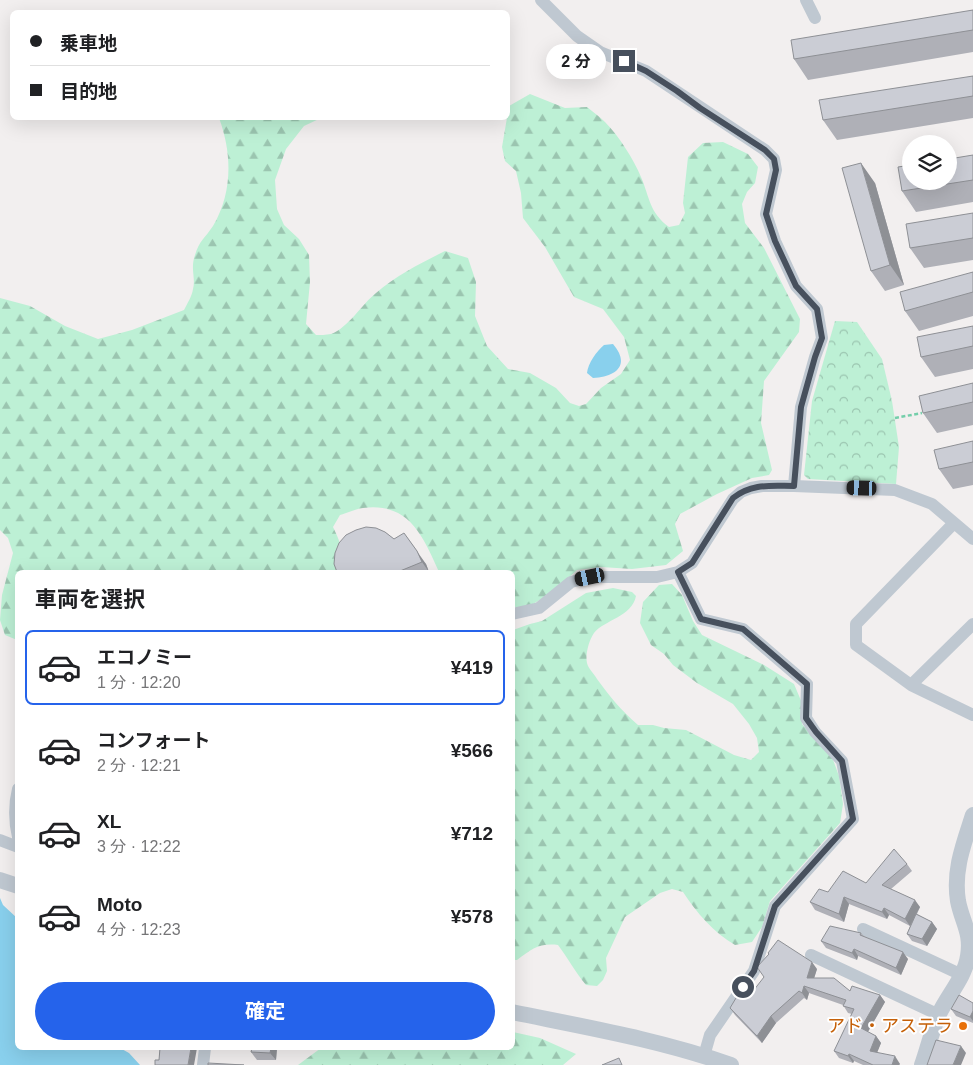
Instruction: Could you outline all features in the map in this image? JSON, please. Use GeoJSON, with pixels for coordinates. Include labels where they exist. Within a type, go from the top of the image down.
{"type":"FeatureCollection","features":[{"type":"Feature","properties":{"kind":"street"},"geometry":{"type":"LineString","coordinates":[[540,0],[577,36],[600,52],[646,71],[765,150],[774,159],[776,170],[766,214],[775,241],[796,286],[817,309],[822,338],[801,407],[794,486]]}},
{"type":"Feature","properties":{"kind":"street"},"geometry":{"type":"LineString","coordinates":[[806,0],[815,18]]}},
{"type":"Feature","properties":{"kind":"street"},"geometry":{"type":"LineString","coordinates":[[515,613],[539,608],[570,582],[590,577],[657,577],[678,572],[692,563],[733,498],[741,492],[762,486],[895,490],[932,504],[973,538]]}},
{"type":"Feature","properties":{"kind":"street"},"geometry":{"type":"LineString","coordinates":[[954,524],[856,624],[856,645],[911,685],[973,715]]}},
{"type":"Feature","properties":{"kind":"street"},"geometry":{"type":"LineString","coordinates":[[678,572],[701,619],[743,629],[807,684],[806,718],[842,761],[853,819],[775,906],[754,971],[710,1035],[704,1056]]}},
{"type":"Feature","properties":{"kind":"street"},"geometry":{"type":"LineString","coordinates":[[911,685],[973,624]]}},
{"type":"Feature","properties":{"kind":"street"},"geometry":{"type":"LineString","coordinates":[[15,802],[15,824]]}},
{"type":"Feature","properties":{"kind":"street"},"geometry":{"type":"LineString","coordinates":[[922,1065],[939,1015],[962,975],[968,959],[970,944],[968,931],[958,902],[957,865],[973,815]]}},
{"type":"Feature","properties":{"kind":"street"},"geometry":{"type":"LineString","coordinates":[[0,840],[15,845]]}},
{"type":"Feature","properties":{"kind":"street"},"geometry":{"type":"LineString","coordinates":[[0,880],[15,885]]}},
{"type":"Feature","properties":{"kind":"street"},"geometry":{"type":"LineString","coordinates":[[863,928],[962,975]]}},
{"type":"Feature","properties":{"kind":"street"},"geometry":{"type":"LineString","coordinates":[[811,955],[939,1015]]}},
{"type":"Feature","properties":{"kind":"street"},"geometry":{"type":"LineString","coordinates":[[515,1013],[625,1036],[704,1056],[731,1065]]}},
{"type":"Feature","properties":{"kind":"street"},"geometry":{"type":"LineString","coordinates":[[203,1065],[206,1050]]}},
{"type":"Feature","properties":{"kind":"path"},"geometry":{"type":"LineString","coordinates":[[895,418],[922,413]]}},
{"type":"Feature","properties":{"kind":"green space"},"geometry":{"type":"Polygon","coordinates":[[[530,94],[565,108],[587,107],[605,122],[621,141],[641,177],[657,216],[669,227],[679,225],[685,213],[683,203],[688,157],[703,143],[723,142],[748,154],[758,167],[755,183],[747,192],[742,204],[745,223],[764,248],[800,319],[799,332],[764,381],[761,423],[772,470],[769,475],[752,478],[680,514],[675,524],[683,551],[666,565],[632,569],[601,567],[577,570],[553,592],[528,607],[515,607],[515,570],[438,570],[420,534],[403,516],[392,510],[363,508],[340,515],[333,527],[341,550],[337,570],[15,570],[15,639],[5,635],[0,620],[2,595],[13,553],[8,538],[0,530],[0,298],[30,306],[65,326],[98,339],[132,330],[184,310],[194,285],[193,265],[197,250],[220,213],[227,186],[228,159],[220,120],[317,120],[304,126],[286,149],[275,180],[277,209],[284,225],[299,239],[309,255],[310,282],[306,324],[316,335],[331,334],[337,331],[371,298],[392,281],[445,251],[468,258],[476,282],[475,316],[487,346],[508,369],[530,373],[556,388],[570,403],[579,406],[586,404],[601,388],[621,374],[630,360],[624,337],[603,309],[574,297],[545,247],[523,218],[521,193],[516,171],[505,161],[502,147],[507,120],[510,120],[510,105],[530,94]]]}},
{"type":"Feature","properties":{"kind":"green space"},"geometry":{"type":"Polygon","coordinates":[[[835,321],[857,322],[882,359],[892,401],[899,447],[896,484],[808,479],[804,475],[812,401],[835,321]]]}},
{"type":"Feature","properties":{"kind":"green space"},"geometry":{"type":"Polygon","coordinates":[[[672,584],[682,595],[693,621],[702,635],[764,665],[794,684],[802,703],[802,724],[832,757],[839,776],[843,804],[840,823],[770,901],[762,927],[752,942],[735,945],[727,940],[706,922],[683,892],[672,889],[660,893],[625,917],[606,958],[607,971],[603,980],[597,986],[586,985],[558,945],[541,946],[515,960],[515,629],[542,621],[586,593],[613,588],[632,592],[636,596],[629,609],[599,629],[592,636],[587,656],[591,671],[616,703],[638,725],[653,725],[686,730],[734,755],[751,760],[759,752],[757,738],[749,724],[733,704],[697,683],[651,645],[640,623],[643,602],[659,585],[672,584]]]}},
{"type":"Feature","properties":{"kind":"green space"},"geometry":{"type":"Polygon","coordinates":[[[515,1032],[540,1038],[576,1054],[563,1065],[298,1065],[318,1050],[515,1050],[515,1032]]]}},
{"type":"Feature","properties":{"kind":"water"},"geometry":{"type":"Polygon","coordinates":[[[613,344],[621,358],[621,364],[614,372],[608,375],[593,378],[587,373],[591,361],[604,345],[613,344]]]}},
{"type":"Feature","properties":{"kind":"water"},"geometry":{"type":"Polygon","coordinates":[[[0,898],[3,905],[15,916],[15,1050],[124,1050],[140,1065],[0,1065],[0,898]]]}},
{"type":"Feature","properties":{"kind":"building"},"geometry":{"type":"Polygon","coordinates":[[[973,10],[973,30],[794,59],[791,40],[973,10]]]}},
{"type":"Feature","properties":{"kind":"building"},"geometry":{"type":"Polygon","coordinates":[[[973,76],[973,96],[823,120],[819,100],[973,76]]]}},
{"type":"Feature","properties":{"kind":"building"},"geometry":{"type":"Polygon","coordinates":[[[973,155],[973,180],[957,182],[957,158],[973,155]]]}},
{"type":"Feature","properties":{"kind":"building"},"geometry":{"type":"Polygon","coordinates":[[[861,163],[890,265],[871,271],[842,168],[861,163]]]}},
{"type":"Feature","properties":{"kind":"building"},"geometry":{"type":"Polygon","coordinates":[[[902,166],[902,190],[908,190],[902,191],[898,167],[902,166]]]}},
{"type":"Feature","properties":{"kind":"building"},"geometry":{"type":"Polygon","coordinates":[[[973,213],[973,238],[910,248],[906,224],[973,213]]]}},
{"type":"Feature","properties":{"kind":"building"},"geometry":{"type":"Polygon","coordinates":[[[973,272],[973,292],[905,311],[900,292],[973,272]]]}},
{"type":"Feature","properties":{"kind":"building"},"geometry":{"type":"Polygon","coordinates":[[[973,326],[973,346],[921,357],[917,337],[973,326]]]}},
{"type":"Feature","properties":{"kind":"building"},"geometry":{"type":"Polygon","coordinates":[[[973,383],[973,402],[923,413],[919,396],[973,383]]]}},
{"type":"Feature","properties":{"kind":"building"},"geometry":{"type":"Polygon","coordinates":[[[973,441],[973,462],[939,469],[934,450],[973,441]]]}},
{"type":"Feature","properties":{"kind":"building"},"geometry":{"type":"Polygon","coordinates":[[[366,527],[376,528],[394,539],[404,533],[417,551],[422,562],[402,570],[336,570],[334,564],[335,553],[339,543],[346,535],[366,527]]]}},
{"type":"Feature","properties":{"kind":"building"},"geometry":{"type":"Polygon","coordinates":[[[894,849],[907,864],[882,885],[915,900],[905,919],[884,908],[882,912],[844,897],[839,914],[810,902],[819,889],[828,892],[843,871],[866,883],[894,849]]]}},
{"type":"Feature","properties":{"kind":"building"},"geometry":{"type":"Polygon","coordinates":[[[916,914],[932,922],[922,939],[907,934],[916,914]]]}},
{"type":"Feature","properties":{"kind":"building"},"geometry":{"type":"Polygon","coordinates":[[[830,926],[861,933],[860,935],[903,952],[896,968],[854,949],[852,953],[821,941],[830,926]]]}},
{"type":"Feature","properties":{"kind":"building"},"geometry":{"type":"Polygon","coordinates":[[[778,940],[812,962],[807,978],[834,978],[850,991],[852,986],[880,995],[861,1028],[876,1036],[870,1051],[895,1056],[892,1065],[873,1065],[849,1054],[848,1056],[834,1051],[854,1009],[843,1006],[846,1000],[804,986],[802,993],[799,991],[771,1016],[757,1036],[730,1008],[742,988],[750,995],[764,977],[757,967],[778,940]]]}},
{"type":"Feature","properties":{"kind":"building"},"geometry":{"type":"Polygon","coordinates":[[[959,995],[973,1003],[973,1011],[970,1017],[951,1009],[959,995]]]}},
{"type":"Feature","properties":{"kind":"building"},"geometry":{"type":"Polygon","coordinates":[[[936,1040],[961,1046],[953,1065],[927,1065],[936,1040]]]}},
{"type":"Feature","properties":{"kind":"building"},"geometry":{"type":"Polygon","coordinates":[[[160,1050],[191,1050],[188,1065],[155,1065],[155,1060],[159,1060],[160,1050]]]}},
{"type":"Feature","properties":{"kind":"building"},"geometry":{"type":"Polygon","coordinates":[[[252,1050],[271,1050],[270,1053],[251,1052],[252,1050]]]}},
{"type":"Feature","properties":{"kind":"building"},"geometry":{"type":"Polygon","coordinates":[[[619,1058],[622,1065],[602,1065],[619,1058]]]}},
{"type":"Feature","properties":{"kind":"building"},"geometry":{"type":"Polygon","coordinates":[[[208,1063],[244,1065],[208,1065],[208,1063]]]}},
{"type":"Feature","properties":{"kind":"place","name":"アド・アステラ"},"geometry":{"type":"Point","coordinates":[963,1026]}},
{"type":"Feature","properties":{"kind":"route"},"geometry":{"type":"LineString","coordinates":[[624,61],[646,71],[677,91],[765,150],[774,159],[776,170],[766,214],[775,241],[796,286],[817,309],[822,338],[801,407],[794,486],[762,486],[741,492],[733,498],[692,563],[678,572],[701,619],[743,629],[807,684],[806,718],[842,761],[853,819],[775,906],[754,971],[743,987]]}}]}
